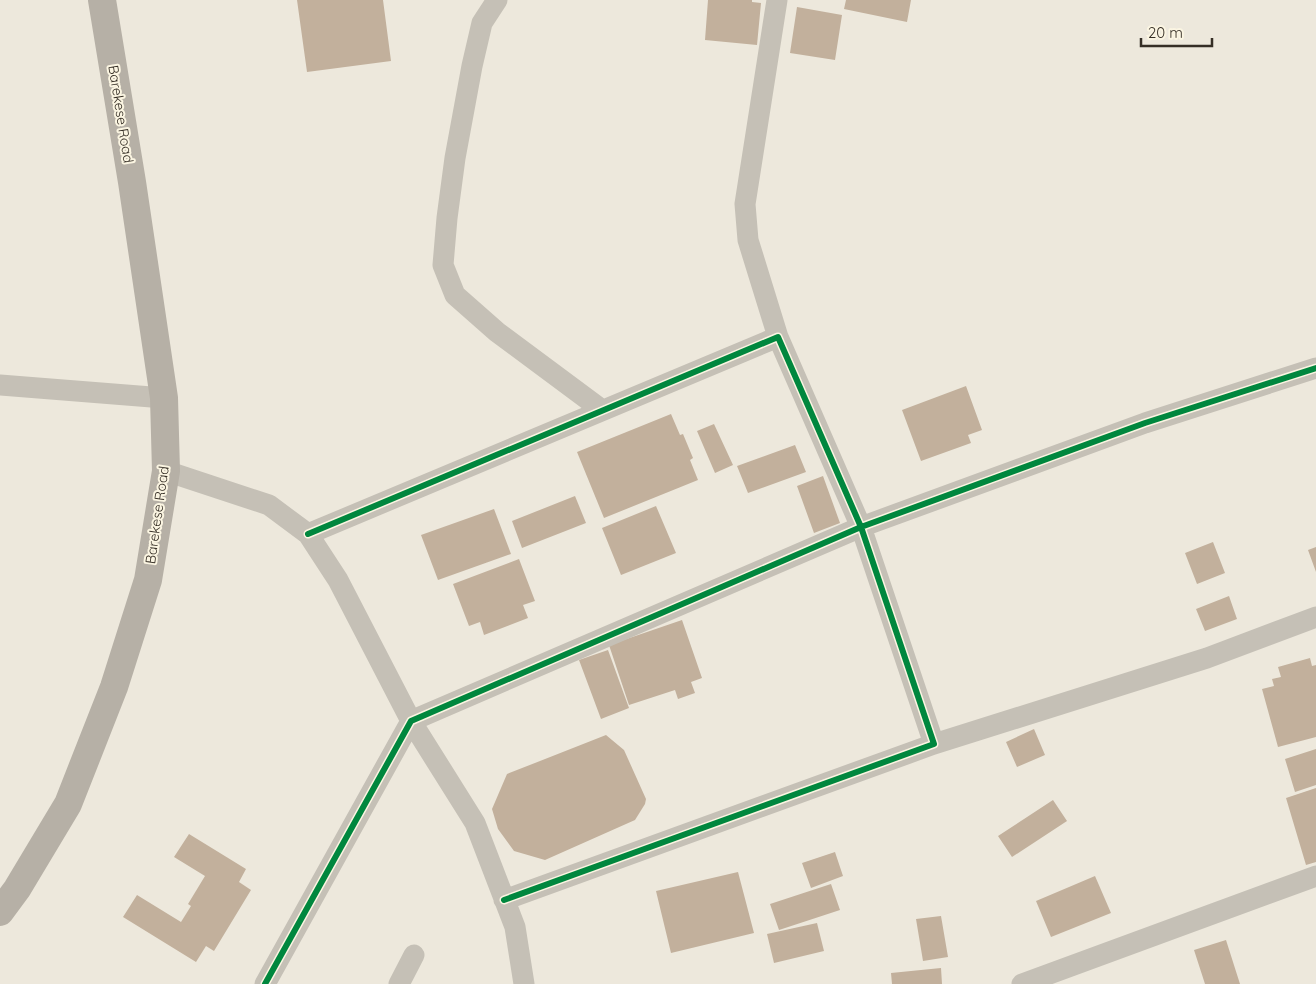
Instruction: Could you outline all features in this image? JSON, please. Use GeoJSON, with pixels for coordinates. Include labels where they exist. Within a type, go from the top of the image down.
{"type":"FeatureCollection","features":[{"type":"Feature","properties":{"kind":"main road","name":"Barekese Road"},"geometry":{"type":"LineString","coordinates":[[0,912],[17,889],[68,804],[114,687],[148,580],[166,471],[164,398],[132,182],[102,0]]}},
{"type":"Feature","properties":{"kind":"street"},"geometry":{"type":"LineString","coordinates":[[497,0],[482,23],[472,66],[454,166],[443,266],[455,295],[497,332],[602,410]]}},
{"type":"Feature","properties":{"kind":"street"},"geometry":{"type":"LineString","coordinates":[[777,0],[745,204],[748,240],[778,336],[861,527],[934,744]]}},
{"type":"Feature","properties":{"kind":"street"},"geometry":{"type":"LineString","coordinates":[[308,534],[778,336]]}},
{"type":"Feature","properties":{"kind":"street"},"geometry":{"type":"LineString","coordinates":[[265,984],[411,721],[861,527],[1145,423],[1316,368]]}},
{"type":"Feature","properties":{"kind":"street"},"geometry":{"type":"LineString","coordinates":[[0,385],[164,398]]}},
{"type":"Feature","properties":{"kind":"street"},"geometry":{"type":"LineString","coordinates":[[166,471],[270,505],[308,534],[338,580],[411,721],[475,823],[515,927],[524,984]]}},
{"type":"Feature","properties":{"kind":"street"},"geometry":{"type":"LineString","coordinates":[[504,900],[934,744],[1207,658],[1316,617]]}},
{"type":"Feature","properties":{"kind":"street"},"geometry":{"type":"LineString","coordinates":[[1022,984],[1316,876]]}},
{"type":"Feature","properties":{"kind":"street"},"geometry":{"type":"LineString","coordinates":[[399,984],[414,955]]}},
{"type":"Feature","properties":{"kind":"building"},"geometry":{"type":"Polygon","coordinates":[[[297,0],[383,0],[391,61],[307,72],[297,0]]]}},
{"type":"Feature","properties":{"kind":"building"},"geometry":{"type":"Polygon","coordinates":[[[708,0],[752,0],[752,2],[761,3],[757,45],[705,40],[708,0]]]}},
{"type":"Feature","properties":{"kind":"building"},"geometry":{"type":"Polygon","coordinates":[[[846,0],[911,0],[907,22],[844,9],[846,0]]]}},
{"type":"Feature","properties":{"kind":"building"},"geometry":{"type":"Polygon","coordinates":[[[797,7],[842,15],[835,60],[790,53],[797,7]]]}},
{"type":"Feature","properties":{"kind":"building"},"geometry":{"type":"Polygon","coordinates":[[[966,386],[982,430],[968,435],[971,443],[921,461],[902,410],[966,386]]]}},
{"type":"Feature","properties":{"kind":"building"},"geometry":{"type":"Polygon","coordinates":[[[671,414],[680,435],[683,434],[693,458],[690,460],[698,480],[604,518],[577,452],[671,414]]]}},
{"type":"Feature","properties":{"kind":"building"},"geometry":{"type":"Polygon","coordinates":[[[714,424],[733,465],[715,473],[697,431],[714,424]]]}},
{"type":"Feature","properties":{"kind":"building"},"geometry":{"type":"Polygon","coordinates":[[[795,445],[806,472],[748,493],[737,466],[795,445]]]}},
{"type":"Feature","properties":{"kind":"building"},"geometry":{"type":"Polygon","coordinates":[[[823,476],[840,523],[814,533],[797,486],[823,476]]]}},
{"type":"Feature","properties":{"kind":"building"},"geometry":{"type":"Polygon","coordinates":[[[575,496],[586,523],[522,548],[512,521],[575,496]]]}},
{"type":"Feature","properties":{"kind":"building"},"geometry":{"type":"Polygon","coordinates":[[[656,506],[676,553],[621,575],[602,528],[656,506]]]}},
{"type":"Feature","properties":{"kind":"building"},"geometry":{"type":"Polygon","coordinates":[[[494,509],[511,554],[438,580],[421,535],[494,509]]]}},
{"type":"Feature","properties":{"kind":"building"},"geometry":{"type":"Polygon","coordinates":[[[1213,542],[1225,573],[1197,584],[1185,553],[1213,542]]]}},
{"type":"Feature","properties":{"kind":"building"},"geometry":{"type":"Polygon","coordinates":[[[1316,547],[1316,572],[1308,550],[1316,547]]]}},
{"type":"Feature","properties":{"kind":"building"},"geometry":{"type":"Polygon","coordinates":[[[519,559],[535,601],[523,605],[528,618],[484,635],[480,622],[469,626],[453,584],[519,559]]]}},
{"type":"Feature","properties":{"kind":"building"},"geometry":{"type":"Polygon","coordinates":[[[1229,596],[1237,619],[1205,631],[1196,609],[1229,596]]]}},
{"type":"Feature","properties":{"kind":"building"},"geometry":{"type":"Polygon","coordinates":[[[682,620],[702,678],[691,682],[695,693],[678,699],[675,690],[629,705],[609,645],[682,620]]]}},
{"type":"Feature","properties":{"kind":"building"},"geometry":{"type":"Polygon","coordinates":[[[608,650],[629,708],[601,719],[579,660],[608,650]]]}},
{"type":"Feature","properties":{"kind":"building"},"geometry":{"type":"Polygon","coordinates":[[[1310,658],[1312,666],[1316,665],[1316,737],[1278,747],[1262,689],[1274,686],[1272,679],[1281,677],[1278,667],[1310,658]]]}},
{"type":"Feature","properties":{"kind":"building"},"geometry":{"type":"Polygon","coordinates":[[[1034,729],[1045,755],[1017,767],[1006,742],[1034,729]]]}},
{"type":"Feature","properties":{"kind":"building"},"geometry":{"type":"Polygon","coordinates":[[[606,735],[624,750],[646,799],[635,820],[545,860],[514,851],[498,829],[492,809],[507,774],[606,735]]]}},
{"type":"Feature","properties":{"kind":"building"},"geometry":{"type":"Polygon","coordinates":[[[1316,749],[1316,785],[1295,792],[1285,759],[1316,749]]]}},
{"type":"Feature","properties":{"kind":"building"},"geometry":{"type":"Polygon","coordinates":[[[1316,788],[1316,862],[1306,865],[1286,798],[1316,788]]]}},
{"type":"Feature","properties":{"kind":"building"},"geometry":{"type":"Polygon","coordinates":[[[1053,800],[1067,821],[1012,857],[998,836],[1053,800]]]}},
{"type":"Feature","properties":{"kind":"building"},"geometry":{"type":"Polygon","coordinates":[[[189,834],[246,869],[239,882],[251,890],[214,951],[206,946],[196,962],[123,917],[137,895],[181,922],[191,906],[188,904],[205,876],[174,857],[189,834]]]}},
{"type":"Feature","properties":{"kind":"building"},"geometry":{"type":"Polygon","coordinates":[[[835,852],[843,876],[811,888],[802,863],[835,852]]]}},
{"type":"Feature","properties":{"kind":"building"},"geometry":{"type":"Polygon","coordinates":[[[738,872],[754,933],[671,953],[656,891],[738,872]]]}},
{"type":"Feature","properties":{"kind":"building"},"geometry":{"type":"Polygon","coordinates":[[[1095,876],[1111,913],[1051,937],[1036,901],[1095,876]]]}},
{"type":"Feature","properties":{"kind":"building"},"geometry":{"type":"Polygon","coordinates":[[[831,884],[840,910],[779,930],[770,904],[831,884]]]}},
{"type":"Feature","properties":{"kind":"building"},"geometry":{"type":"Polygon","coordinates":[[[941,916],[948,957],[923,961],[916,919],[941,916]]]}},
{"type":"Feature","properties":{"kind":"building"},"geometry":{"type":"Polygon","coordinates":[[[817,923],[824,951],[774,963],[767,934],[817,923]]]}},
{"type":"Feature","properties":{"kind":"building"},"geometry":{"type":"Polygon","coordinates":[[[1226,940],[1240,984],[1205,984],[1194,950],[1226,940]]]}},
{"type":"Feature","properties":{"kind":"building"},"geometry":{"type":"Polygon","coordinates":[[[941,968],[942,984],[892,984],[891,973],[941,968]]]}},
{"type":"Feature","properties":{"kind":"cycle path"},"geometry":{"type":"LineString","coordinates":[[308,534],[778,337],[861,527],[934,744],[504,900]]}},
{"type":"Feature","properties":{"kind":"cycle path"},"geometry":{"type":"LineString","coordinates":[[265,984],[411,721],[861,527],[1145,423],[1316,368]]}}]}
